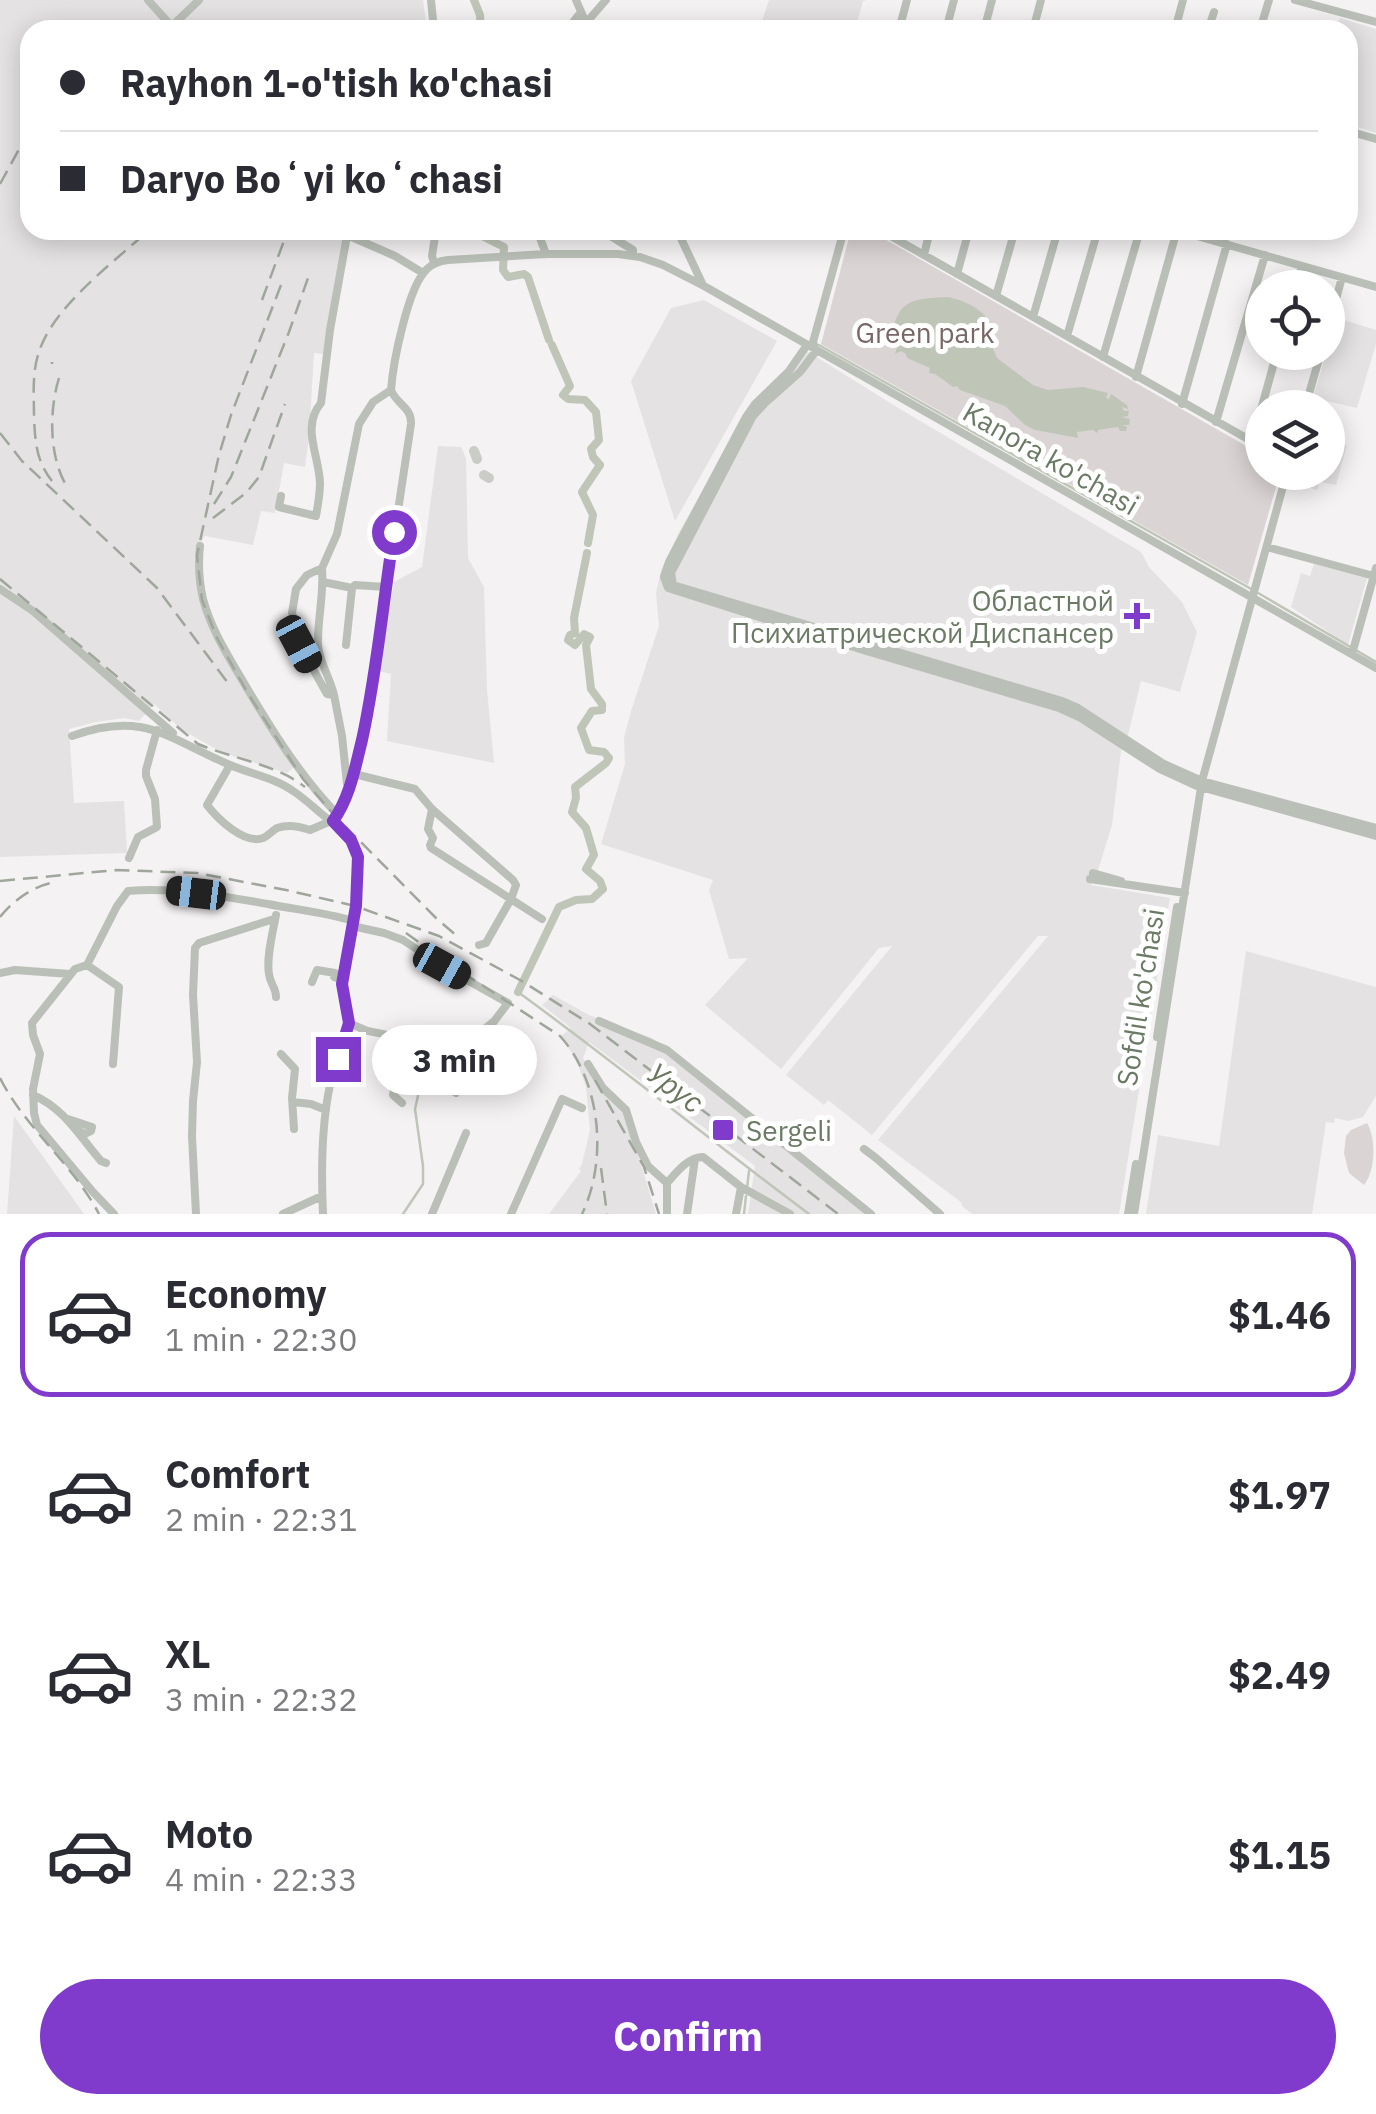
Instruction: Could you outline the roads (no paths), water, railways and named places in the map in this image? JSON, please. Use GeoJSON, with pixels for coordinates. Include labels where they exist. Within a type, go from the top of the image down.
{"type":"FeatureCollection","features":[{"type":"Feature","properties":{"kind":"street"},"geometry":{"type":"LineString","coordinates":[[148,0],[167,20]]}},
{"type":"Feature","properties":{"kind":"street"},"geometry":{"type":"LineString","coordinates":[[181,20],[199,0]]}},
{"type":"Feature","properties":{"kind":"street"},"geometry":{"type":"LineString","coordinates":[[576,0],[585,20]]}},
{"type":"Feature","properties":{"kind":"street"},"geometry":{"type":"LineString","coordinates":[[1295,0],[1376,22]]}},
{"type":"Feature","properties":{"kind":"street"},"geometry":{"type":"LineString","coordinates":[[575,20],[581,12]]}},
{"type":"Feature","properties":{"kind":"street"},"geometry":{"type":"LineString","coordinates":[[1211,20],[1214,12]]}},
{"type":"Feature","properties":{"kind":"street"},"geometry":{"type":"LineString","coordinates":[[281,496],[279,507],[316,516],[320,486],[310,424],[321,403],[346,240]]}},
{"type":"Feature","properties":{"kind":"street"},"geometry":{"type":"LineString","coordinates":[[356,240],[423,273]]}},
{"type":"Feature","properties":{"kind":"street"},"geometry":{"type":"LineString","coordinates":[[434,240],[434,264]]}},
{"type":"Feature","properties":{"kind":"street"},"geometry":{"type":"LineString","coordinates":[[541,240],[546,254]]}},
{"type":"Feature","properties":{"kind":"street"},"geometry":{"type":"LineString","coordinates":[[230,765],[207,805],[240,834],[262,838],[274,829],[300,826],[310,830],[334,819],[350,785],[370,698],[411,421],[408,410],[391,390],[405,321],[423,273],[448,260],[591,253],[633,256],[633,250],[620,240]]}},
{"type":"Feature","properties":{"kind":"street"},"geometry":{"type":"LineString","coordinates":[[681,240],[704,286]]}},
{"type":"Feature","properties":{"kind":"street"},"geometry":{"type":"LineString","coordinates":[[713,484],[758,409],[800,372],[812,346],[841,240]]}},
{"type":"Feature","properties":{"kind":"street"},"geometry":{"type":"LineString","coordinates":[[901,240],[1245,438]]}},
{"type":"Feature","properties":{"kind":"street"},"geometry":{"type":"LineString","coordinates":[[924,255],[928,240]]}},
{"type":"Feature","properties":{"kind":"street"},"geometry":{"type":"LineString","coordinates":[[957,274],[967,240]]}},
{"type":"Feature","properties":{"kind":"street"},"geometry":{"type":"LineString","coordinates":[[996,296],[1012,240]]}},
{"type":"Feature","properties":{"kind":"street"},"geometry":{"type":"LineString","coordinates":[[1034,317],[1055,240]]}},
{"type":"Feature","properties":{"kind":"street"},"geometry":{"type":"LineString","coordinates":[[1067,336],[1095,240]]}},
{"type":"Feature","properties":{"kind":"street"},"geometry":{"type":"LineString","coordinates":[[1103,357],[1137,240]]}},
{"type":"Feature","properties":{"kind":"street"},"geometry":{"type":"LineString","coordinates":[[1136,377],[1173,240]]}},
{"type":"Feature","properties":{"kind":"street"},"geometry":{"type":"LineString","coordinates":[[1217,240],[1317,270]]}},
{"type":"Feature","properties":{"kind":"street"},"geometry":{"type":"LineString","coordinates":[[1182,404],[1227,244]]}},
{"type":"Feature","properties":{"kind":"street"},"geometry":{"type":"LineString","coordinates":[[1216,422],[1265,255]]}},
{"type":"Feature","properties":{"kind":"street","name":"Kanora ko'chasi"},"geometry":{"type":"LineString","coordinates":[[633,256],[679,272],[1255,594],[1376,668]]}},
{"type":"Feature","properties":{"kind":"street"},"geometry":{"type":"LineString","coordinates":[[679,272],[690,270],[690,261]]}},
{"type":"Feature","properties":{"kind":"street"},"geometry":{"type":"LineString","coordinates":[[1301,270],[1302,266]]}},
{"type":"Feature","properties":{"kind":"street"},"geometry":{"type":"LineString","coordinates":[[1345,278],[1376,286]]}},
{"type":"Feature","properties":{"kind":"street"},"geometry":{"type":"LineString","coordinates":[[787,335],[798,359]]}},
{"type":"Feature","properties":{"kind":"street"},"geometry":{"type":"LineString","coordinates":[[812,346],[748,413],[671,573],[669,584],[675,592],[1066,710],[1148,762],[1200,785],[1358,827],[1376,836]]}},
{"type":"Feature","properties":{"kind":"street"},"geometry":{"type":"LineString","coordinates":[[350,785],[334,695],[318,644],[322,568],[338,529],[359,424],[373,402],[391,390]]}},
{"type":"Feature","properties":{"kind":"street","name":"Sofdil ko'chasi"},"geometry":{"type":"LineString","coordinates":[[1131,1214],[1200,785],[1282,490]]}},
{"type":"Feature","properties":{"kind":"street"},"geometry":{"type":"LineString","coordinates":[[200,546],[198,568],[204,601],[220,642],[257,706],[358,852],[353,923],[342,980],[349,1023],[331,1080],[322,1138],[323,1214]]}},
{"type":"Feature","properties":{"kind":"street"},"geometry":{"type":"LineString","coordinates":[[1268,548],[1375,572],[1353,651]]}},
{"type":"Feature","properties":{"kind":"street"},"geometry":{"type":"LineString","coordinates":[[322,568],[306,575],[296,589],[292,613],[299,644],[327,694],[334,695]]}},
{"type":"Feature","properties":{"kind":"street"},"geometry":{"type":"LineString","coordinates":[[323,582],[352,588],[386,587]]}},
{"type":"Feature","properties":{"kind":"street"},"geometry":{"type":"LineString","coordinates":[[669,584],[1070,704],[1200,785]]}},
{"type":"Feature","properties":{"kind":"street"},"geometry":{"type":"LineString","coordinates":[[346,645],[352,588]]}},
{"type":"Feature","properties":{"kind":"street"},"geometry":{"type":"LineString","coordinates":[[0,589],[33,612],[183,742]]}},
{"type":"Feature","properties":{"kind":"street"},"geometry":{"type":"LineString","coordinates":[[863,650],[894,650]]}},
{"type":"Feature","properties":{"kind":"street"},"geometry":{"type":"LineString","coordinates":[[72,736],[115,725],[157,730],[294,791],[334,819]]}},
{"type":"Feature","properties":{"kind":"street"},"geometry":{"type":"LineString","coordinates":[[129,858],[138,837],[157,827],[155,799],[146,770],[157,730]]}},
{"type":"Feature","properties":{"kind":"street"},"geometry":{"type":"LineString","coordinates":[[354,774],[416,789],[432,808],[514,880],[512,899],[486,943],[479,946]]}},
{"type":"Feature","properties":{"kind":"street"},"geometry":{"type":"LineString","coordinates":[[432,808],[428,829],[433,838],[431,848],[542,919]]}},
{"type":"Feature","properties":{"kind":"street"},"geometry":{"type":"LineString","coordinates":[[1358,827],[1376,828]]}},
{"type":"Feature","properties":{"kind":"street"},"geometry":{"type":"LineString","coordinates":[[1092,876],[1182,891]]}},
{"type":"Feature","properties":{"kind":"street"},"geometry":{"type":"LineString","coordinates":[[87,966],[128,890],[169,890],[326,913],[392,935],[508,1003],[478,1040],[456,1093]]}},
{"type":"Feature","properties":{"kind":"street"},"geometry":{"type":"LineString","coordinates":[[276,998],[268,971],[278,906]]}},
{"type":"Feature","properties":{"kind":"street"},"geometry":{"type":"LineString","coordinates":[[196,1214],[192,1136],[198,1062],[193,995],[195,948],[199,942],[274,919]]}},
{"type":"Feature","properties":{"kind":"street"},"geometry":{"type":"LineString","coordinates":[[342,980],[334,972],[336,963],[345,963]]}},
{"type":"Feature","properties":{"kind":"street"},"geometry":{"type":"LineString","coordinates":[[113,1064],[119,987],[87,966],[77,967],[32,1023],[32,1036],[40,1054],[34,1114],[37,1125],[114,1214]]}},
{"type":"Feature","properties":{"kind":"street"},"geometry":{"type":"LineString","coordinates":[[0,973],[16,970],[70,974]]}},
{"type":"Feature","properties":{"kind":"street"},"geometry":{"type":"LineString","coordinates":[[312,982],[316,970],[334,972]]}},
{"type":"Feature","properties":{"kind":"street"},"geometry":{"type":"LineString","coordinates":[[599,1021],[667,1050],[871,1214]]}},
{"type":"Feature","properties":{"kind":"street"},"geometry":{"type":"LineString","coordinates":[[349,1023],[394,1036],[400,1044],[393,1095],[402,1103]]}},
{"type":"Feature","properties":{"kind":"street"},"geometry":{"type":"LineString","coordinates":[[281,1054],[295,1069],[294,1129]]}},
{"type":"Feature","properties":{"kind":"street"},"geometry":{"type":"LineString","coordinates":[[588,1064],[603,1088],[626,1110],[648,1166],[666,1183],[667,1214]]}},
{"type":"Feature","properties":{"kind":"street"},"geometry":{"type":"LineString","coordinates":[[33,1095],[67,1118],[106,1164]]}},
{"type":"Feature","properties":{"kind":"street"},"geometry":{"type":"LineString","coordinates":[[512,1214],[562,1099],[582,1108]]}},
{"type":"Feature","properties":{"kind":"street"},"geometry":{"type":"LineString","coordinates":[[294,1102],[326,1110]]}},
{"type":"Feature","properties":{"kind":"street"},"geometry":{"type":"LineString","coordinates":[[67,1118],[92,1126],[85,1134],[77,1130]]}},
{"type":"Feature","properties":{"kind":"street"},"geometry":{"type":"LineString","coordinates":[[432,1214],[466,1133]]}},
{"type":"Feature","properties":{"kind":"street"},"geometry":{"type":"LineString","coordinates":[[864,1149],[940,1214]]}},
{"type":"Feature","properties":{"kind":"street"},"geometry":{"type":"LineString","coordinates":[[666,1183],[695,1158],[703,1157],[741,1188],[790,1214]]}},
{"type":"Feature","properties":{"kind":"street"},"geometry":{"type":"LineString","coordinates":[[687,1214],[695,1158]]}},
{"type":"Feature","properties":{"kind":"street"},"geometry":{"type":"LineString","coordinates":[[736,1214],[741,1188]]}},
{"type":"Feature","properties":{"kind":"street"},"geometry":{"type":"LineString","coordinates":[[283,1214],[322,1196]]}},
{"type":"Feature","properties":{"kind":"waterway"},"geometry":{"type":"LineString","coordinates":[[474,0],[480,20]]}},
{"type":"Feature","properties":{"kind":"waterway"},"geometry":{"type":"LineString","coordinates":[[490,240],[504,247],[503,270],[508,277],[528,277],[549,340]]}},
{"type":"Feature","properties":{"kind":"waterway"},"geometry":{"type":"LineString","coordinates":[[552,345],[570,386],[563,395],[585,400],[596,412],[599,440],[591,449],[600,465],[582,492],[593,515],[588,543]]}},
{"type":"Feature","properties":{"kind":"waterway"},"geometry":{"type":"LineString","coordinates":[[819,345],[1376,662]]}},
{"type":"Feature","properties":{"kind":"waterway"},"geometry":{"type":"LineString","coordinates":[[518,992],[559,907],[592,899],[603,889],[586,869],[594,855],[586,828],[572,812],[575,787],[609,758],[604,752],[589,750],[581,728],[592,711],[602,710],[591,689],[586,645],[590,637],[584,634],[575,645],[568,640],[575,633],[574,618],[587,553]]}},
{"type":"Feature","properties":{"kind":"waterway","name":"Урус"},"geometry":{"type":"LineString","coordinates":[[517,994],[809,1214]]}},
{"type":"Feature","properties":{"kind":"waterway"},"geometry":{"type":"LineString","coordinates":[[403,1214],[423,1184],[415,1109],[420,1087],[437,1079],[472,1036],[491,1020]]}},
{"type":"Feature","properties":{"kind":"waterway"},"geometry":{"type":"LineString","coordinates":[[747,1188],[749,1171]]}},
{"type":"Feature","properties":{"kind":"waterway"},"geometry":{"type":"LineString","coordinates":[[744,1214],[746,1196]]}},
{"type":"Feature","properties":{"kind":"railway"},"geometry":{"type":"LineString","coordinates":[[0,184],[20,147]]}},
{"type":"Feature","properties":{"kind":"railway"},"geometry":{"type":"LineString","coordinates":[[52,481],[36,442],[34,385],[38,355],[45,337],[69,303],[138,240]]}},
{"type":"Feature","properties":{"kind":"railway"},"geometry":{"type":"LineString","coordinates":[[262,300],[284,240]]}},
{"type":"Feature","properties":{"kind":"railway"},"geometry":{"type":"LineString","coordinates":[[214,504],[231,477],[308,278]]}},
{"type":"Feature","properties":{"kind":"railway"},"geometry":{"type":"LineString","coordinates":[[281,285],[219,455],[197,555],[202,600],[217,638],[247,692],[303,779],[336,817],[457,936]]}},
{"type":"Feature","properties":{"kind":"railway"},"geometry":{"type":"LineString","coordinates":[[59,378],[52,433],[56,461],[66,485]]}},
{"type":"Feature","properties":{"kind":"railway"},"geometry":{"type":"LineString","coordinates":[[213,518],[246,493],[259,477],[285,404]]}},
{"type":"Feature","properties":{"kind":"railway"},"geometry":{"type":"LineString","coordinates":[[0,433],[22,461],[157,588],[228,683]]}},
{"type":"Feature","properties":{"kind":"railway"},"geometry":{"type":"LineString","coordinates":[[0,579],[198,744],[268,767],[305,787]]}},
{"type":"Feature","properties":{"kind":"railway"},"geometry":{"type":"LineString","coordinates":[[0,881],[116,870],[197,873],[355,906],[439,936],[590,1024],[838,1214]]}},
{"type":"Feature","properties":{"kind":"railway"},"geometry":{"type":"LineString","coordinates":[[0,917],[22,896],[51,883]]}},
{"type":"Feature","properties":{"kind":"railway"},"geometry":{"type":"LineString","coordinates":[[406,933],[560,1036],[574,1054],[592,1098],[596,1122],[595,1170],[582,1214]]}},
{"type":"Feature","properties":{"kind":"railway"},"geometry":{"type":"LineString","coordinates":[[0,1078],[99,1214]]}},
{"type":"Feature","properties":{"kind":"railway"},"geometry":{"type":"LineString","coordinates":[[595,1080],[644,1167],[659,1214]]}},
{"type":"Feature","properties":{"kind":"railway"},"geometry":{"type":"LineString","coordinates":[[601,1168],[607,1214]]}},
{"type":"Feature","properties":{"kind":"place","name":"Областной Психиатрической Диспансер"},"geometry":{"type":"Point","coordinates":[1137,616]}},
{"type":"Feature","properties":{"kind":"place","name":"Sergeli"},"geometry":{"type":"Point","coordinates":[723,1130]}},
{"type":"Feature","properties":{"kind":"park label","name":"Green park"},"geometry":{"type":"Point","coordinates":[925,332]}}]}
